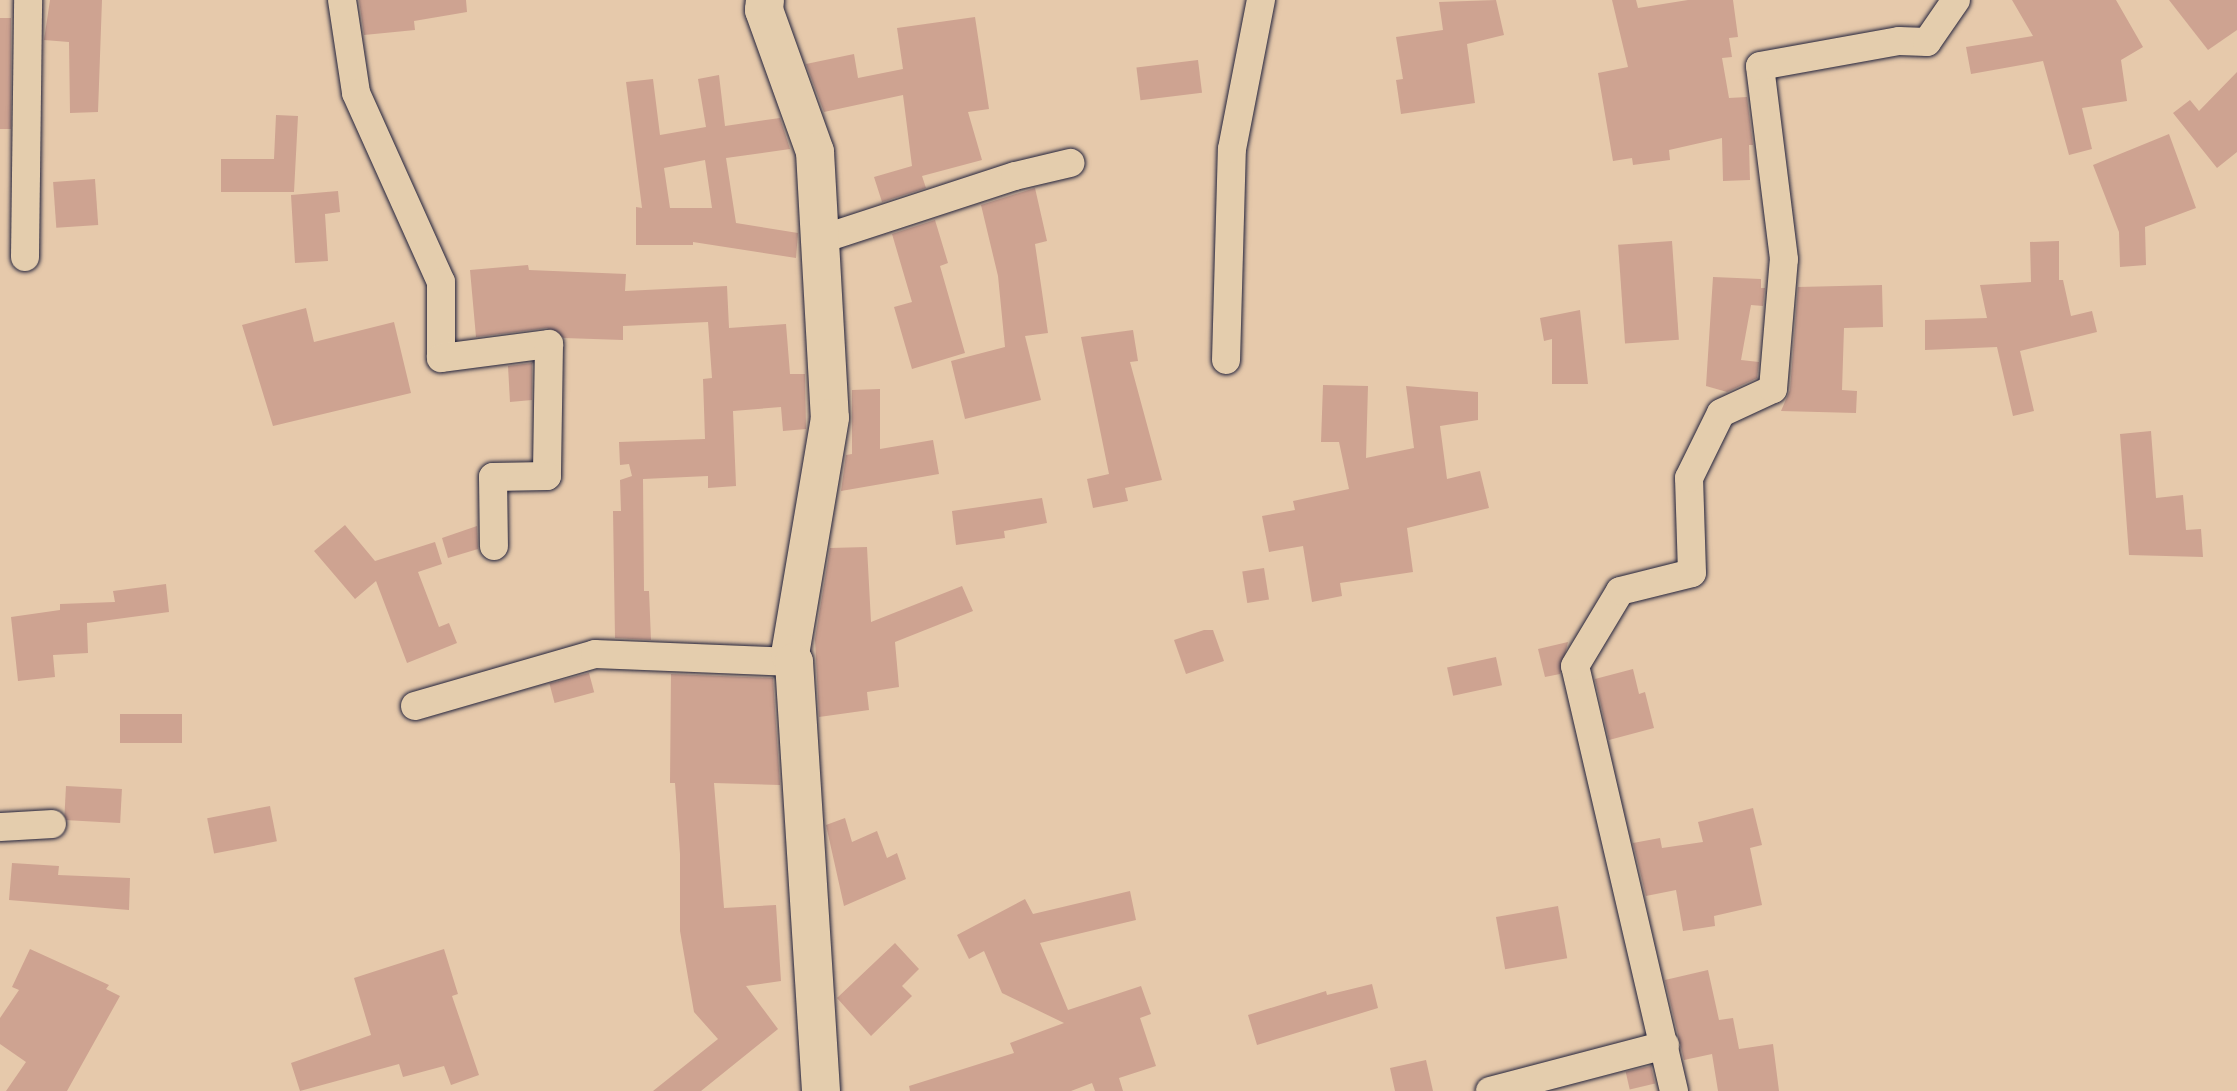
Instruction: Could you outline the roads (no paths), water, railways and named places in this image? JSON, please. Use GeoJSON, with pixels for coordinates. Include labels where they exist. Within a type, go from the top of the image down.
{"type":"FeatureCollection","features":[{"type":"Feature","properties":{"kind":"street"},"geometry":{"type":"LineString","coordinates":[[25,257],[28,0]]}},
{"type":"Feature","properties":{"kind":"street"},"geometry":{"type":"LineString","coordinates":[[342,0],[356,93],[441,282],[441,358],[549,344],[547,476],[493,477],[494,546]]}},
{"type":"Feature","properties":{"kind":"street"},"geometry":{"type":"LineString","coordinates":[[765,0],[764,10],[815,152],[830,418],[790,654],[794,662],[821,1091]]}},
{"type":"Feature","properties":{"kind":"street"},"geometry":{"type":"LineString","coordinates":[[1226,360],[1232,149],[1261,0]]}},
{"type":"Feature","properties":{"kind":"street"},"geometry":{"type":"LineString","coordinates":[[1674,1091],[1575,666],[1620,591],[1692,573],[1689,478],[1721,413],[1773,389],[1784,259],[1760,66],[1899,41],[1927,42],[1956,0]]}},
{"type":"Feature","properties":{"kind":"street"},"geometry":{"type":"LineString","coordinates":[[819,240],[1015,176],[1070,163]]}},
{"type":"Feature","properties":{"kind":"street"},"geometry":{"type":"LineString","coordinates":[[415,706],[596,654],[794,662]]}},
{"type":"Feature","properties":{"kind":"street"},"geometry":{"type":"LineString","coordinates":[[0,827],[52,824]]}},
{"type":"Feature","properties":{"kind":"street"},"geometry":{"type":"LineString","coordinates":[[1490,1091],[1665,1045]]}}]}
